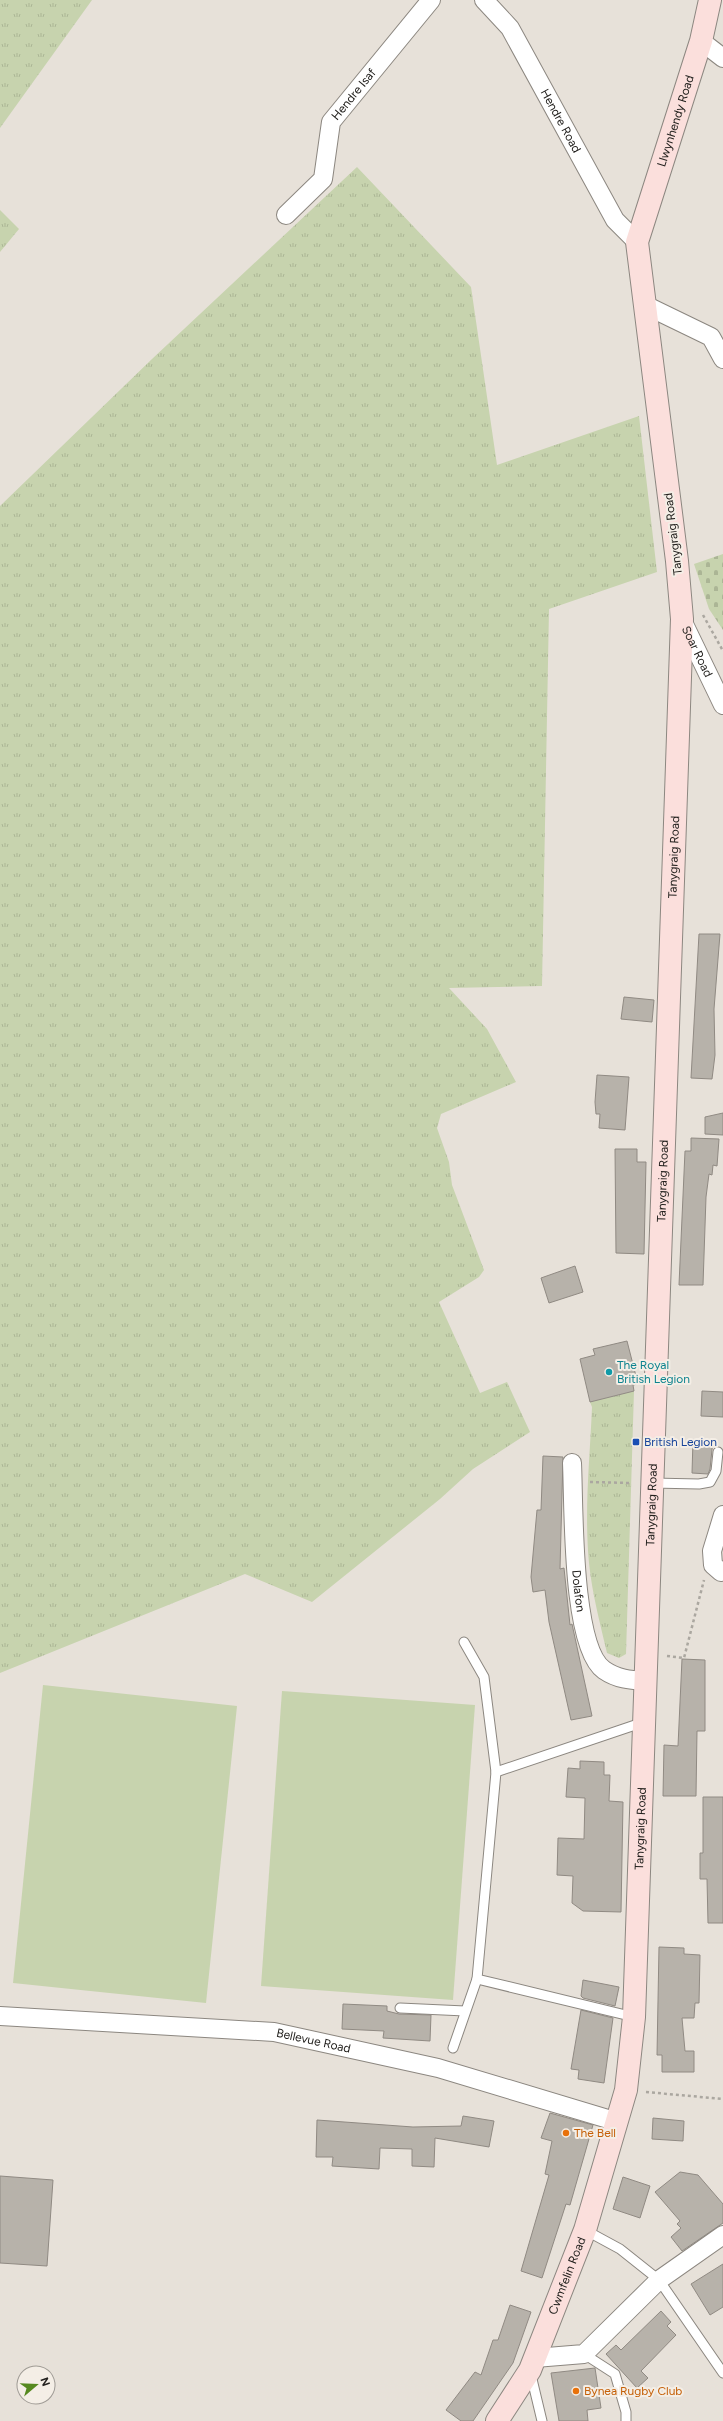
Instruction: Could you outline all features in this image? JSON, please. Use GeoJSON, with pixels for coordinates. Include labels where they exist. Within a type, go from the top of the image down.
{"type":"FeatureCollection","features":[{"type":"Feature","properties":{"kind":"main road","name":"Llwynhendy Road"},"geometry":{"type":"LineString","coordinates":[[637,242],[701,41],[710,0]]}},
{"type":"Feature","properties":{"kind":"main road","name":"Tanygraig Road"},"geometry":{"type":"LineString","coordinates":[[618,2122],[626,2090],[634,2017],[682,619],[676,554],[637,242]]}},
{"type":"Feature","properties":{"kind":"main road","name":"Cwmfelin Road"},"geometry":{"type":"LineString","coordinates":[[497,2421],[532,2364],[585,2230],[618,2122]]}},
{"type":"Feature","properties":{"kind":"street","name":"Hendre Isaf"},"geometry":{"type":"LineString","coordinates":[[286,215],[323,179],[331,122],[431,0]]}},
{"type":"Feature","properties":{"kind":"street","name":"Hendre Road"},"geometry":{"type":"LineString","coordinates":[[484,0],[510,28],[615,220],[637,242]]}},
{"type":"Feature","properties":{"kind":"street"},"geometry":{"type":"LineString","coordinates":[[701,41],[723,58]]}},
{"type":"Feature","properties":{"kind":"street"},"geometry":{"type":"LineString","coordinates":[[645,305],[711,337],[723,359]]}},
{"type":"Feature","properties":{"kind":"street","name":"Soar Road"},"geometry":{"type":"LineString","coordinates":[[682,619],[723,705]]}},
{"type":"Feature","properties":{"kind":"street","name":"Dolafon"},"geometry":{"type":"LineString","coordinates":[[572,1463],[578,1577],[582,1616],[590,1652],[603,1670],[620,1678],[645,1681]]}},
{"type":"Feature","properties":{"kind":"street"},"geometry":{"type":"LineString","coordinates":[[721,1572],[713,1565],[712,1551],[723,1515]]}},
{"type":"Feature","properties":{"kind":"street","name":"Bellevue Road"},"geometry":{"type":"LineString","coordinates":[[0,2016],[274,2032],[438,2068],[618,2122]]}},
{"type":"Feature","properties":{"kind":"street"},"geometry":{"type":"LineString","coordinates":[[532,2364],[584,2354],[659,2280],[723,2235]]}},
{"type":"Feature","properties":{"kind":"lane"},"geometry":{"type":"LineString","coordinates":[[652,1483],[699,1484],[710,1482],[716,1471],[718,1452]]}},
{"type":"Feature","properties":{"kind":"lane"},"geometry":{"type":"LineString","coordinates":[[453,2048],[477,1980],[496,1772],[484,1678],[464,1642]]}},
{"type":"Feature","properties":{"kind":"lane"},"geometry":{"type":"LineString","coordinates":[[496,1772],[644,1722]]}},
{"type":"Feature","properties":{"kind":"lane"},"geometry":{"type":"LineString","coordinates":[[477,1980],[634,2017]]}},
{"type":"Feature","properties":{"kind":"lane"},"geometry":{"type":"LineString","coordinates":[[400,2008],[466,2011]]}},
{"type":"Feature","properties":{"kind":"lane"},"geometry":{"type":"LineString","coordinates":[[585,2230],[620,2249],[659,2280],[723,2373]]}},
{"type":"Feature","properties":{"kind":"lane"},"geometry":{"type":"LineString","coordinates":[[584,2354],[615,2374],[626,2412],[626,2421]]}},
{"type":"Feature","properties":{"kind":"lane"},"geometry":{"type":"LineString","coordinates":[[532,2364],[542,2421]]}},
{"type":"Feature","properties":{"kind":"path"},"geometry":{"type":"LineString","coordinates":[[573,1482],[652,1483]]}},
{"type":"Feature","properties":{"kind":"path"},"geometry":{"type":"LineString","coordinates":[[660,1655],[684,1658],[712,1551]]}},
{"type":"Feature","properties":{"kind":"path"},"geometry":{"type":"LineString","coordinates":[[626,2090],[723,2099]]}},
{"type":"Feature","properties":{"kind":"green space"},"geometry":{"type":"Polygon","coordinates":[[[0,0],[92,0],[0,128],[0,0]]]}},
{"type":"Feature","properties":{"kind":"green space"},"geometry":{"type":"Polygon","coordinates":[[[357,167],[471,287],[497,465],[639,416],[657,572],[549,609],[542,986],[449,988],[487,1029],[516,1082],[441,1114],[437,1128],[449,1162],[452,1185],[484,1270],[479,1277],[439,1302],[480,1393],[507,1382],[530,1432],[473,1469],[440,1499],[312,1602],[245,1574],[0,1673],[0,506],[152,359],[357,167]]]}},
{"type":"Feature","properties":{"kind":"green space"},"geometry":{"type":"Polygon","coordinates":[[[0,210],[19,229],[0,252],[0,210]]]}},
{"type":"Feature","properties":{"kind":"green space"},"geometry":{"type":"Polygon","coordinates":[[[723,554],[723,630],[709,609],[694,564],[723,554]]]}},
{"type":"Feature","properties":{"kind":"green space"},"geometry":{"type":"Polygon","coordinates":[[[634,1391],[626,1654],[619,1658],[607,1653],[590,1574],[587,1524],[592,1407],[590,1402],[634,1391]]]}},
{"type":"Feature","properties":{"kind":"green space"},"geometry":{"type":"Polygon","coordinates":[[[43,1685],[237,1706],[206,2003],[13,1983],[43,1685]]]}},
{"type":"Feature","properties":{"kind":"green space"},"geometry":{"type":"Polygon","coordinates":[[[282,1691],[475,1705],[453,2000],[261,1986],[282,1691]]]}},
{"type":"Feature","properties":{"kind":"building"},"geometry":{"type":"Polygon","coordinates":[[[699,934],[720,934],[714,1009],[715,1055],[712,1079],[691,1078],[699,934]]]}},
{"type":"Feature","properties":{"kind":"building"},"geometry":{"type":"Polygon","coordinates":[[[624,997],[654,1000],[652,1022],[621,1019],[624,997]]]}},
{"type":"Feature","properties":{"kind":"building"},"geometry":{"type":"Polygon","coordinates":[[[597,1075],[629,1077],[625,1130],[599,1128],[600,1114],[596,1114],[595,1102],[597,1075]]]}},
{"type":"Feature","properties":{"kind":"building"},"geometry":{"type":"Polygon","coordinates":[[[723,1113],[723,1135],[705,1134],[705,1117],[723,1113]]]}},
{"type":"Feature","properties":{"kind":"building"},"geometry":{"type":"Polygon","coordinates":[[[691,1138],[719,1139],[717,1166],[713,1165],[712,1175],[709,1174],[706,1197],[703,1285],[679,1285],[685,1151],[691,1151],[691,1138]]]}},
{"type":"Feature","properties":{"kind":"building"},"geometry":{"type":"Polygon","coordinates":[[[615,1149],[637,1149],[637,1162],[646,1162],[644,1254],[616,1253],[615,1149]]]}},
{"type":"Feature","properties":{"kind":"building"},"geometry":{"type":"Polygon","coordinates":[[[575,1266],[583,1292],[549,1303],[541,1278],[575,1266]]]}},
{"type":"Feature","properties":{"kind":"building","name":"The Royal British Legion"},"geometry":{"type":"Polygon","coordinates":[[[627,1341],[638,1384],[633,1385],[634,1391],[590,1402],[580,1359],[595,1355],[593,1349],[627,1341]]]}},
{"type":"Feature","properties":{"kind":"building"},"geometry":{"type":"Polygon","coordinates":[[[702,1391],[723,1392],[723,1417],[701,1416],[702,1391]]]}},
{"type":"Feature","properties":{"kind":"building"},"geometry":{"type":"Polygon","coordinates":[[[693,1440],[713,1440],[710,1469],[708,1474],[692,1473],[693,1440]]]}},
{"type":"Feature","properties":{"kind":"building"},"geometry":{"type":"Polygon","coordinates":[[[543,1456],[563,1457],[560,1569],[564,1568],[570,1625],[572,1624],[592,1716],[571,1720],[549,1622],[545,1590],[533,1592],[531,1577],[537,1510],[541,1510],[543,1456]]]}},
{"type":"Feature","properties":{"kind":"building"},"geometry":{"type":"Polygon","coordinates":[[[682,1659],[705,1660],[705,1731],[697,1731],[696,1796],[663,1796],[664,1745],[678,1746],[682,1659]]]}},
{"type":"Feature","properties":{"kind":"building"},"geometry":{"type":"Polygon","coordinates":[[[580,1761],[604,1762],[604,1775],[610,1775],[609,1801],[623,1802],[621,1912],[583,1911],[572,1903],[573,1876],[557,1875],[558,1838],[584,1839],[585,1798],[566,1797],[568,1768],[580,1769],[580,1761]]]}},
{"type":"Feature","properties":{"kind":"building"},"geometry":{"type":"Polygon","coordinates":[[[703,1797],[723,1797],[723,1923],[708,1923],[707,1879],[700,1879],[700,1853],[703,1853],[703,1797]]]}},
{"type":"Feature","properties":{"kind":"building"},"geometry":{"type":"Polygon","coordinates":[[[659,1947],[684,1948],[684,1954],[700,1955],[699,2003],[695,2003],[694,2018],[682,2018],[685,2051],[694,2051],[694,2072],[662,2072],[662,2055],[657,2055],[659,1947]]]}},
{"type":"Feature","properties":{"kind":"building"},"geometry":{"type":"Polygon","coordinates":[[[583,1980],[619,1987],[615,2006],[583,1998],[581,1996],[583,1980]]]}},
{"type":"Feature","properties":{"kind":"building"},"geometry":{"type":"Polygon","coordinates":[[[343,2004],[387,2006],[387,2011],[399,2014],[431,2015],[430,2041],[383,2038],[384,2031],[342,2029],[343,2004]]]}},
{"type":"Feature","properties":{"kind":"building"},"geometry":{"type":"Polygon","coordinates":[[[581,2010],[613,2018],[604,2083],[578,2079],[579,2070],[571,2069],[581,2010]]]}},
{"type":"Feature","properties":{"kind":"building"},"geometry":{"type":"Polygon","coordinates":[[[550,2113],[593,2125],[570,2205],[566,2204],[542,2278],[521,2271],[549,2175],[545,2174],[552,2141],[541,2138],[550,2113]]]}},
{"type":"Feature","properties":{"kind":"building"},"geometry":{"type":"Polygon","coordinates":[[[463,2116],[494,2121],[489,2147],[435,2138],[434,2167],[412,2166],[412,2149],[380,2148],[379,2169],[332,2166],[333,2157],[316,2157],[317,2120],[413,2127],[461,2126],[463,2116]]]}},
{"type":"Feature","properties":{"kind":"building"},"geometry":{"type":"Polygon","coordinates":[[[653,2118],[684,2121],[683,2141],[652,2139],[653,2118]]]}},
{"type":"Feature","properties":{"kind":"building"},"geometry":{"type":"Polygon","coordinates":[[[680,2172],[698,2175],[723,2204],[723,2223],[682,2251],[671,2237],[681,2228],[677,2224],[680,2221],[655,2192],[680,2172]]]}},
{"type":"Feature","properties":{"kind":"building"},"geometry":{"type":"Polygon","coordinates":[[[0,2176],[53,2180],[47,2266],[0,2263],[0,2176]]]}},
{"type":"Feature","properties":{"kind":"building"},"geometry":{"type":"Polygon","coordinates":[[[623,2177],[650,2186],[640,2218],[613,2209],[623,2177]]]}},
{"type":"Feature","properties":{"kind":"building"},"geometry":{"type":"Polygon","coordinates":[[[723,2264],[723,2307],[710,2315],[691,2284],[723,2264]]]}},
{"type":"Feature","properties":{"kind":"building"},"geometry":{"type":"Polygon","coordinates":[[[510,2305],[531,2312],[513,2363],[473,2421],[461,2421],[446,2410],[475,2372],[481,2375],[493,2340],[498,2340],[510,2305]]]}},
{"type":"Feature","properties":{"kind":"building"},"geometry":{"type":"Polygon","coordinates":[[[661,2311],[671,2322],[667,2326],[676,2335],[641,2371],[648,2378],[637,2388],[606,2354],[616,2345],[621,2350],[661,2311]]]}},
{"type":"Feature","properties":{"kind":"building","name":"Bynea Rugby Club"},"geometry":{"type":"Polygon","coordinates":[[[595,2368],[601,2408],[587,2410],[588,2421],[559,2421],[551,2373],[595,2368]]]}},
{"type":"Feature","properties":{"kind":"place","name":"The Royal British Legion"},"geometry":{"type":"Point","coordinates":[609,1372]}},
{"type":"Feature","properties":{"kind":"place","name":"British Legion"},"geometry":{"type":"Point","coordinates":[636,1442]}},
{"type":"Feature","properties":{"kind":"place","name":"The Bell"},"geometry":{"type":"Point","coordinates":[566,2133]}},
{"type":"Feature","properties":{"kind":"place","name":"Bynea Rugby Club"},"geometry":{"type":"Point","coordinates":[576,2391]}}]}
